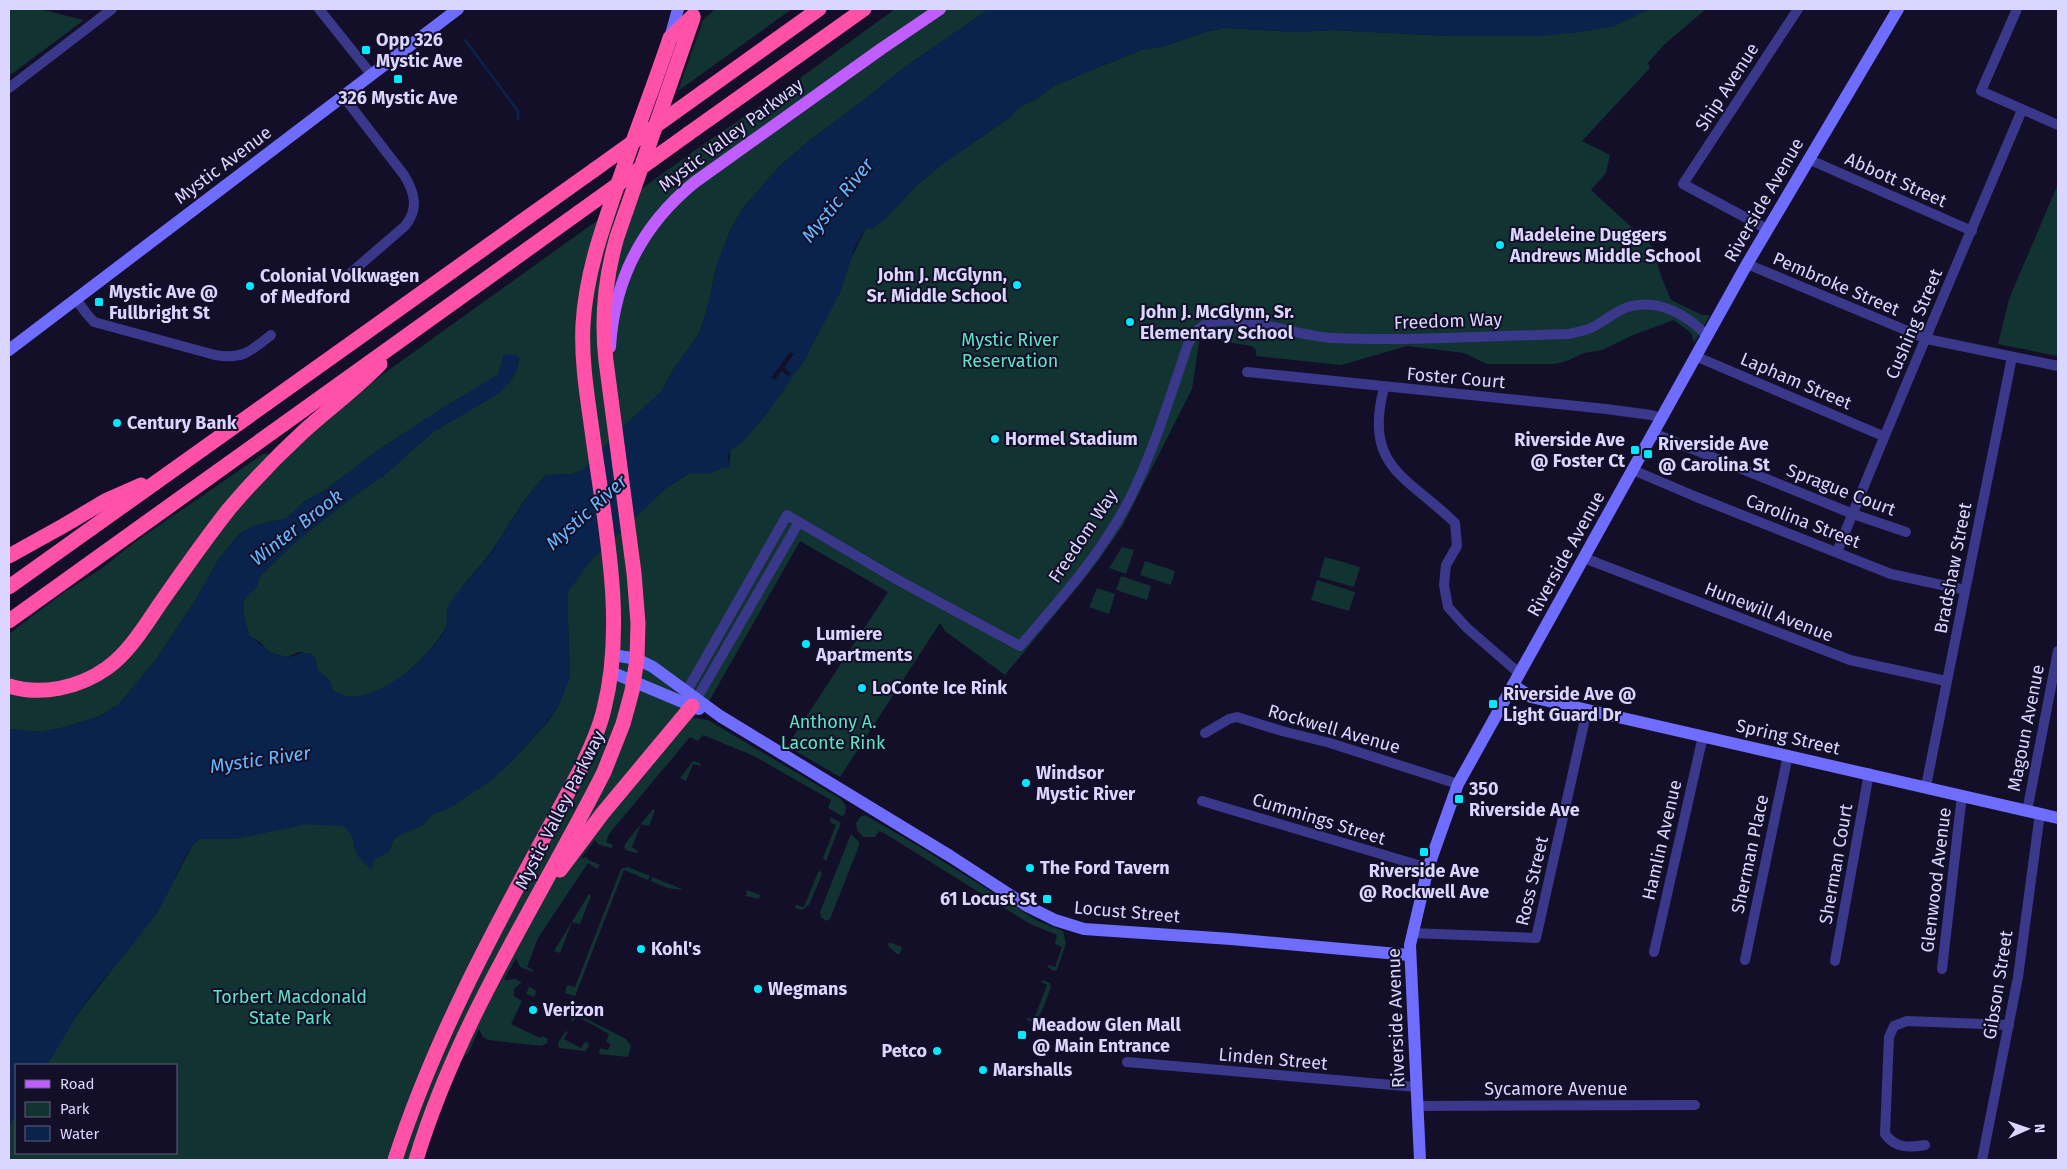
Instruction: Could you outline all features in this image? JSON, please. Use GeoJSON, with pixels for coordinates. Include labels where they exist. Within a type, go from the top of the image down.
{"type":"FeatureCollection","features":[{"type":"Feature","properties":{"kind":"highway"},"geometry":{"type":"LineString","coordinates":[[9,587],[820,9]]}},
{"type":"Feature","properties":{"kind":"highway"},"geometry":{"type":"LineString","coordinates":[[9,621],[864,9]]}},
{"type":"Feature","properties":{"kind":"highway","name":"Mystic Valley Parkway"},"geometry":{"type":"LineString","coordinates":[[395,1160],[420,1088],[450,1020],[593,743],[604,711],[613,655],[614,617],[611,577],[585,375],[583,342],[589,275],[605,220],[670,38],[697,11]]}},
{"type":"Feature","properties":{"kind":"highway"},"geometry":{"type":"LineString","coordinates":[[614,417],[603,334],[604,302],[609,268],[622,222],[697,11]]}},
{"type":"Feature","properties":{"kind":"highway"},"geometry":{"type":"LineString","coordinates":[[9,686],[39,690],[68,686],[88,680],[113,663],[133,642],[201,546],[244,492],[288,446],[358,387],[410,334]]}},
{"type":"Feature","properties":{"kind":"highway","name":"Mystic Valley Parkway"},"geometry":{"type":"LineString","coordinates":[[416,1160],[440,1091],[481,1001],[611,757],[623,724],[634,681],[637,659],[637,606],[614,417]]}},
{"type":"Feature","properties":{"kind":"highway"},"geometry":{"type":"LineString","coordinates":[[9,556],[107,500],[167,474]]}},
{"type":"Feature","properties":{"kind":"highway"},"geometry":{"type":"LineString","coordinates":[[526,915],[690,699]]}},
{"type":"Feature","properties":{"kind":"main road","name":"Mystic Avenue"},"geometry":{"type":"LineString","coordinates":[[9,350],[458,9]]}},
{"type":"Feature","properties":{"kind":"main road"},"geometry":{"type":"LineString","coordinates":[[670,38],[678,9]]}},
{"type":"Feature","properties":{"kind":"main road","name":"Mystic Valley Parkway"},"geometry":{"type":"LineString","coordinates":[[614,417],[610,366],[611,332],[617,299],[632,258],[660,215],[676,197],[695,182],[940,9]]}},
{"type":"Feature","properties":{"kind":"main road","name":"Riverside Avenue"},"geometry":{"type":"LineString","coordinates":[[1420,1160],[1409,955],[1412,933],[1428,868],[1458,784],[1747,264],[1898,9]]}},
{"type":"Feature","properties":{"kind":"main road","name":"Locust Street"},"geometry":{"type":"LineString","coordinates":[[613,655],[637,659],[653,667],[690,699],[942,852],[1027,906],[1043,915],[1075,928],[1231,939],[1409,955]]}},
{"type":"Feature","properties":{"kind":"main road","name":"Locust Street"},"geometry":{"type":"LineString","coordinates":[[611,672],[690,699]]}},
{"type":"Feature","properties":{"kind":"main road","name":"Spring Street"},"geometry":{"type":"LineString","coordinates":[[1516,679],[1531,697],[1926,786],[2058,818]]}},
{"type":"Feature","properties":{"kind":"street"},"geometry":{"type":"LineString","coordinates":[[9,88],[112,9]]}},
{"type":"Feature","properties":{"kind":"street"},"geometry":{"type":"LineString","coordinates":[[319,9],[371,74]]}},
{"type":"Feature","properties":{"kind":"street","name":"Ship Avenue"},"geometry":{"type":"LineString","coordinates":[[1768,229],[1683,184],[1798,9]]}},
{"type":"Feature","properties":{"kind":"street"},"geometry":{"type":"LineString","coordinates":[[2017,9],[1981,91],[2058,125]]}},
{"type":"Feature","properties":{"kind":"street"},"geometry":{"type":"LineString","coordinates":[[344,96],[404,175],[412,189],[414,199],[411,218],[405,226],[346,277]]}},
{"type":"Feature","properties":{"kind":"street","name":"Cushing Street"},"geometry":{"type":"LineString","coordinates":[[1837,552],[2022,110]]}},
{"type":"Feature","properties":{"kind":"street","name":"Abbott Street"},"geometry":{"type":"LineString","coordinates":[[1808,159],[1972,231]]}},
{"type":"Feature","properties":{"kind":"street","name":"Pembroke Street"},"geometry":{"type":"LineString","coordinates":[[1747,264],[1927,339],[2058,366]]}},
{"type":"Feature","properties":{"kind":"street"},"geometry":{"type":"LineString","coordinates":[[76,299],[94,322],[215,355],[241,356],[251,351],[271,335]]}},
{"type":"Feature","properties":{"kind":"street","name":"Freedom Way"},"geometry":{"type":"LineString","coordinates":[[690,699],[787,515],[894,578],[1020,646],[1092,558],[1124,509],[1153,447],[1188,344],[1195,331],[1204,325],[1228,320],[1307,335],[1365,339],[1569,334],[1590,328],[1628,307],[1650,305],[1681,314],[1695,323],[1707,336]]}},
{"type":"Feature","properties":{"kind":"street","name":"Lapham Street"},"geometry":{"type":"LineString","coordinates":[[1695,356],[1884,436]]}},
{"type":"Feature","properties":{"kind":"street","name":"Bradshaw Street"},"geometry":{"type":"LineString","coordinates":[[1926,786],[2012,357]]}},
{"type":"Feature","properties":{"kind":"street","name":"Foster Court"},"geometry":{"type":"LineString","coordinates":[[1247,372],[1324,379],[1384,388],[1606,409],[1661,418]]}},
{"type":"Feature","properties":{"kind":"street"},"geometry":{"type":"LineString","coordinates":[[1384,388],[1378,408],[1378,429],[1382,451],[1392,467],[1420,494],[1455,523],[1457,546],[1446,565],[1444,585],[1448,608],[1516,679]]}},
{"type":"Feature","properties":{"kind":"street","name":"Sprague Court"},"geometry":{"type":"LineString","coordinates":[[1653,433],[1853,514],[1906,532]]}},
{"type":"Feature","properties":{"kind":"street","name":"Carolina Street"},"geometry":{"type":"LineString","coordinates":[[1633,470],[1694,496],[1901,577],[1965,590]]}},
{"type":"Feature","properties":{"kind":"street"},"geometry":{"type":"LineString","coordinates":[[690,699],[799,522]]}},
{"type":"Feature","properties":{"kind":"street","name":"Hunewill Avenue"},"geometry":{"type":"LineString","coordinates":[[1584,558],[1850,660],[1946,681]]}},
{"type":"Feature","properties":{"kind":"street","name":"Magoun Avenue"},"geometry":{"type":"LineString","coordinates":[[2033,812],[2058,651]]}},
{"type":"Feature","properties":{"kind":"street","name":"Ross Street"},"geometry":{"type":"LineString","coordinates":[[1412,933],[1536,938],[1587,710]]}},
{"type":"Feature","properties":{"kind":"street","name":"Rockwell Avenue"},"geometry":{"type":"LineString","coordinates":[[1205,733],[1229,719],[1237,717],[1330,743],[1458,784]]}},
{"type":"Feature","properties":{"kind":"street","name":"Hamlin Avenue"},"geometry":{"type":"LineString","coordinates":[[1654,952],[1702,736]]}},
{"type":"Feature","properties":{"kind":"street","name":"Sherman Place"},"geometry":{"type":"LineString","coordinates":[[1745,960],[1788,755]]}},
{"type":"Feature","properties":{"kind":"street","name":"Sherman Court"},"geometry":{"type":"LineString","coordinates":[[1835,961],[1869,773]]}},
{"type":"Feature","properties":{"kind":"street","name":"Glenwood Avenue"},"geometry":{"type":"LineString","coordinates":[[1942,969],[1962,795]]}},
{"type":"Feature","properties":{"kind":"street","name":"Cummings Street"},"geometry":{"type":"LineString","coordinates":[[1202,801],[1428,868]]}},
{"type":"Feature","properties":{"kind":"street","name":"Gibson Street"},"geometry":{"type":"LineString","coordinates":[[1982,1160],[2018,977],[2033,812]]}},
{"type":"Feature","properties":{"kind":"street"},"geometry":{"type":"LineString","coordinates":[[1925,1145],[1899,1146],[1892,1142],[1885,1134],[1889,1037],[1894,1026],[1907,1020],[2008,1025]]}},
{"type":"Feature","properties":{"kind":"street","name":"Linden Street"},"geometry":{"type":"LineString","coordinates":[[1127,1062],[1416,1087]]}},
{"type":"Feature","properties":{"kind":"street","name":"Sycamore Avenue"},"geometry":{"type":"LineString","coordinates":[[1417,1106],[1694,1105]]}},
{"type":"Feature","properties":{"kind":"green space"},"geometry":{"type":"Polygon","coordinates":[[[9,9],[39,9],[84,20],[9,76],[9,9]]]}},
{"type":"Feature","properties":{"kind":"green space"},"geometry":{"type":"Polygon","coordinates":[[[715,9],[792,9],[678,91],[703,20],[715,9]]]}},
{"type":"Feature","properties":{"kind":"green space"},"geometry":{"type":"Polygon","coordinates":[[[895,9],[989,9],[905,67],[810,140],[778,168],[743,208],[731,229],[716,267],[709,302],[700,332],[673,370],[662,391],[623,427],[583,470],[572,474],[546,475],[538,483],[489,554],[462,587],[445,629],[425,655],[411,669],[396,681],[363,696],[347,696],[332,690],[330,681],[317,670],[316,661],[311,654],[299,652],[287,657],[270,653],[260,642],[249,636],[244,616],[244,600],[260,576],[295,542],[362,490],[382,477],[433,432],[497,394],[515,374],[519,358],[504,355],[498,375],[380,449],[327,489],[305,501],[287,518],[253,526],[239,534],[219,559],[195,601],[155,661],[119,704],[100,716],[66,727],[40,732],[9,729],[9,634],[59,596],[102,568],[135,542],[263,454],[287,454],[379,377],[895,9]]]}},
{"type":"Feature","properties":{"kind":"green space","name":"Mystic River Reservation"},"geometry":{"type":"Polygon","coordinates":[[[1650,9],[1706,9],[1665,44],[1648,63],[1650,68],[1582,141],[1610,155],[1606,173],[1591,190],[1652,246],[1662,279],[1671,300],[1702,315],[1710,315],[1694,343],[1691,333],[1674,320],[1633,335],[1602,350],[1584,353],[1555,364],[1487,364],[1464,353],[1407,346],[1341,365],[1256,356],[1256,350],[1252,346],[1202,338],[1199,342],[1192,389],[1122,527],[1090,572],[1005,675],[945,631],[940,623],[840,777],[787,746],[888,592],[800,541],[708,703],[693,718],[708,720],[841,799],[846,806],[845,814],[842,816],[828,808],[831,800],[754,756],[703,735],[698,741],[690,737],[609,834],[606,842],[613,845],[612,848],[599,845],[595,840],[581,858],[588,857],[587,859],[600,865],[597,869],[588,863],[538,938],[527,967],[533,970],[533,972],[520,967],[516,958],[504,980],[516,979],[522,982],[514,989],[514,996],[522,1001],[511,1024],[540,1038],[542,1036],[548,1039],[547,1043],[541,1046],[488,1040],[483,1037],[479,1029],[469,1052],[456,1065],[421,1160],[9,1160],[9,1126],[15,1116],[15,1154],[178,1154],[178,1064],[48,1064],[66,1031],[85,1004],[156,914],[193,844],[200,839],[233,839],[306,824],[338,825],[344,826],[353,836],[354,846],[359,857],[372,861],[389,851],[393,840],[400,835],[423,825],[433,814],[451,807],[491,780],[510,763],[547,723],[558,707],[570,676],[567,596],[569,590],[591,560],[666,488],[690,473],[716,471],[730,462],[730,450],[744,440],[764,417],[805,359],[843,283],[850,262],[866,228],[872,228],[886,218],[916,186],[945,162],[1009,118],[1019,107],[1033,101],[1055,85],[1141,50],[1162,47],[1205,32],[1226,28],[1297,32],[1332,30],[1449,36],[1529,36],[1579,32],[1614,26],[1650,9]]]}},
{"type":"Feature","properties":{"kind":"green space"},"geometry":{"type":"Polygon","coordinates":[[[2058,184],[2057,356],[1998,344],[2009,299],[2058,184]]]}},
{"type":"Feature","properties":{"kind":"green space"},"geometry":{"type":"Polygon","coordinates":[[[1122,547],[1134,550],[1126,574],[1109,568],[1122,547]]]}},
{"type":"Feature","properties":{"kind":"green space"},"geometry":{"type":"Polygon","coordinates":[[[1325,557],[1360,567],[1354,587],[1319,577],[1325,557]]]}},
{"type":"Feature","properties":{"kind":"green space"},"geometry":{"type":"Polygon","coordinates":[[[1145,561],[1175,571],[1171,585],[1140,575],[1145,561]]]}},
{"type":"Feature","properties":{"kind":"green space"},"geometry":{"type":"Polygon","coordinates":[[[1121,576],[1151,586],[1147,600],[1116,590],[1121,576]]]}},
{"type":"Feature","properties":{"kind":"green space"},"geometry":{"type":"Polygon","coordinates":[[[1317,580],[1355,592],[1349,611],[1311,600],[1317,580]]]}},
{"type":"Feature","properties":{"kind":"green space"},"geometry":{"type":"Polygon","coordinates":[[[1097,588],[1115,594],[1109,614],[1089,607],[1097,588]]]}},
{"type":"Feature","properties":{"kind":"green space"},"geometry":{"type":"Polygon","coordinates":[[[693,761],[700,763],[701,766],[693,764],[686,781],[680,778],[693,761]]]}},
{"type":"Feature","properties":{"kind":"green space"},"geometry":{"type":"Polygon","coordinates":[[[653,809],[655,810],[649,826],[641,824],[632,847],[639,852],[626,850],[624,846],[628,840],[653,809]]]}},
{"type":"Feature","properties":{"kind":"green space"},"geometry":{"type":"Polygon","coordinates":[[[865,815],[917,845],[1038,921],[1063,931],[1066,943],[1057,970],[1054,971],[1047,967],[1049,965],[1055,967],[1062,947],[1055,944],[1057,935],[1030,924],[884,833],[879,831],[875,837],[863,837],[857,830],[856,823],[860,817],[865,815]]]}},
{"type":"Feature","properties":{"kind":"green space"},"geometry":{"type":"Polygon","coordinates":[[[831,817],[841,823],[826,861],[823,858],[836,825],[830,822],[831,817]]]}},
{"type":"Feature","properties":{"kind":"green space"},"geometry":{"type":"Polygon","coordinates":[[[851,834],[859,842],[859,846],[830,919],[826,921],[821,917],[820,912],[851,834]]]}},
{"type":"Feature","properties":{"kind":"green space"},"geometry":{"type":"Polygon","coordinates":[[[628,867],[650,876],[648,880],[624,870],[575,996],[565,993],[567,985],[575,987],[621,869],[628,867]]]}},
{"type":"Feature","properties":{"kind":"green space"},"geometry":{"type":"Polygon","coordinates":[[[821,871],[822,874],[809,905],[802,910],[795,908],[796,905],[804,907],[818,872],[821,871]]]}},
{"type":"Feature","properties":{"kind":"green space"},"geometry":{"type":"Polygon","coordinates":[[[652,877],[682,890],[667,888],[651,881],[652,877]]]}},
{"type":"Feature","properties":{"kind":"green space"},"geometry":{"type":"Polygon","coordinates":[[[747,890],[760,895],[759,899],[746,896],[747,890]]]}},
{"type":"Feature","properties":{"kind":"green space"},"geometry":{"type":"Polygon","coordinates":[[[589,894],[591,896],[580,924],[572,922],[560,953],[554,951],[589,894]]]}},
{"type":"Feature","properties":{"kind":"green space"},"geometry":{"type":"Polygon","coordinates":[[[889,942],[902,947],[900,954],[897,954],[888,946],[889,942]]]}},
{"type":"Feature","properties":{"kind":"green space"},"geometry":{"type":"Polygon","coordinates":[[[1043,980],[1050,983],[1051,987],[1038,1017],[1034,1021],[1030,1021],[1025,1018],[1034,1019],[1047,985],[1041,982],[1043,980]]]}},
{"type":"Feature","properties":{"kind":"green space"},"geometry":{"type":"Polygon","coordinates":[[[526,984],[535,990],[534,997],[526,994],[529,987],[526,984]]]}},
{"type":"Feature","properties":{"kind":"green space"},"geometry":{"type":"Polygon","coordinates":[[[575,1013],[626,1039],[631,1046],[628,1057],[599,1054],[600,1048],[608,1050],[611,1044],[606,1042],[609,1034],[577,1016],[572,1022],[571,1017],[575,1013]]]}},
{"type":"Feature","properties":{"kind":"green space"},"geometry":{"type":"Polygon","coordinates":[[[566,1031],[568,1032],[564,1039],[581,1048],[585,1042],[588,1043],[589,1046],[585,1051],[559,1048],[558,1043],[566,1031]]]}},
{"type":"Feature","properties":{"kind":"water","name":"Mystic River"},"geometry":{"type":"Polygon","coordinates":[[[989,9],[1650,9],[1614,26],[1541,36],[1449,36],[1332,30],[1297,32],[1226,28],[1204,32],[1162,47],[1141,50],[1055,85],[1033,101],[1019,107],[1009,118],[945,162],[916,186],[886,218],[872,229],[866,228],[855,247],[840,293],[805,359],[764,417],[744,440],[730,450],[728,457],[730,468],[724,467],[708,474],[690,473],[666,488],[591,560],[569,590],[567,596],[570,676],[558,707],[510,763],[491,780],[451,807],[433,814],[423,825],[393,840],[389,851],[373,861],[373,868],[371,869],[359,857],[352,836],[343,826],[306,824],[233,839],[200,839],[194,843],[155,915],[87,1000],[48,1064],[15,1064],[15,1116],[9,1126],[9,729],[40,732],[66,727],[100,716],[119,704],[155,661],[195,601],[219,559],[239,534],[253,526],[287,518],[305,501],[327,489],[380,449],[498,375],[504,354],[517,355],[518,366],[516,372],[498,394],[433,432],[382,477],[362,490],[295,542],[260,576],[257,587],[244,600],[244,616],[249,636],[271,652],[280,656],[290,657],[307,653],[315,657],[317,670],[330,681],[332,690],[346,696],[362,696],[395,681],[411,669],[437,642],[446,627],[449,604],[493,550],[524,502],[546,475],[572,474],[583,470],[623,427],[662,391],[673,370],[700,332],[709,302],[716,267],[731,229],[743,208],[778,168],[810,140],[905,67],[989,9]]]}},
{"type":"Feature","properties":{"kind":"pier"},"geometry":{"type":"Polygon","coordinates":[[[790,352],[794,354],[784,368],[791,373],[789,376],[781,371],[775,380],[771,378],[790,352]]]}},
{"type":"Feature","properties":{"kind":"waterway","name":"Winter Brook"},"geometry":{"type":"LineString","coordinates":[[465,40],[518,111],[518,119]]}},
{"type":"Feature","properties":{"kind":"place","name":"Opp 326 Mystic Ave"},"geometry":{"type":"Point","coordinates":[366,50]}},
{"type":"Feature","properties":{"kind":"place","name":"326 Mystic Ave"},"geometry":{"type":"Point","coordinates":[398,79]}},
{"type":"Feature","properties":{"kind":"place","name":"Madeleine Duggers Andrews Middle School"},"geometry":{"type":"Point","coordinates":[1500,245]}},
{"type":"Feature","properties":{"kind":"place","name":"John J. McGlynn, Sr. Middle School"},"geometry":{"type":"Point","coordinates":[1017,285]}},
{"type":"Feature","properties":{"kind":"place","name":"Colonial Volkwagen of Medford"},"geometry":{"type":"Point","coordinates":[250,286]}},
{"type":"Feature","properties":{"kind":"place","name":"Mystic Ave @ Fullbright St"},"geometry":{"type":"Point","coordinates":[99,302]}},
{"type":"Feature","properties":{"kind":"place","name":"John J. McGlynn, Sr. Elementary School"},"geometry":{"type":"Point","coordinates":[1130,322]}},
{"type":"Feature","properties":{"kind":"place","name":"Century Bank"},"geometry":{"type":"Point","coordinates":[117,423]}},
{"type":"Feature","properties":{"kind":"place","name":"Hormel Stadium"},"geometry":{"type":"Point","coordinates":[995,439]}},
{"type":"Feature","properties":{"kind":"place","name":"Riverside Ave @ Foster Ct"},"geometry":{"type":"Point","coordinates":[1635,450]}},
{"type":"Feature","properties":{"kind":"place","name":"Riverside Ave @ Carolina St"},"geometry":{"type":"Point","coordinates":[1648,454]}},
{"type":"Feature","properties":{"kind":"place","name":"Lumiere Apartments"},"geometry":{"type":"Point","coordinates":[806,644]}},
{"type":"Feature","properties":{"kind":"place","name":"LoConte Ice Rink"},"geometry":{"type":"Point","coordinates":[862,688]}},
{"type":"Feature","properties":{"kind":"place","name":"Riverside Ave @ Light Guard Dr"},"geometry":{"type":"Point","coordinates":[1493,704]}},
{"type":"Feature","properties":{"kind":"place","name":"Windsor Mystic River"},"geometry":{"type":"Point","coordinates":[1026,783]}},
{"type":"Feature","properties":{"kind":"place","name":"350 Riverside Ave"},"geometry":{"type":"Point","coordinates":[1459,799]}},
{"type":"Feature","properties":{"kind":"place","name":"Riverside Ave @ Rockwell Ave"},"geometry":{"type":"Point","coordinates":[1424,852]}},
{"type":"Feature","properties":{"kind":"place","name":"The Ford Tavern"},"geometry":{"type":"Point","coordinates":[1030,868]}},
{"type":"Feature","properties":{"kind":"place","name":"61 Locust St"},"geometry":{"type":"Point","coordinates":[1047,899]}},
{"type":"Feature","properties":{"kind":"place","name":"Kohl's"},"geometry":{"type":"Point","coordinates":[641,949]}},
{"type":"Feature","properties":{"kind":"place","name":"Wegmans"},"geometry":{"type":"Point","coordinates":[758,989]}},
{"type":"Feature","properties":{"kind":"place","name":"Verizon"},"geometry":{"type":"Point","coordinates":[533,1010]}},
{"type":"Feature","properties":{"kind":"place","name":"Meadow Glen Mall @ Main Entrance"},"geometry":{"type":"Point","coordinates":[1022,1035]}},
{"type":"Feature","properties":{"kind":"place","name":"Petco"},"geometry":{"type":"Point","coordinates":[937,1051]}},
{"type":"Feature","properties":{"kind":"place","name":"Marshalls"},"geometry":{"type":"Point","coordinates":[983,1070]}},
{"type":"Feature","properties":{"kind":"park label","name":"Anthony A. Laconte Rink"},"geometry":{"type":"Point","coordinates":[833,732]}},
{"type":"Feature","properties":{"kind":"park label","name":"Torbert Macdonald State Park"},"geometry":{"type":"Point","coordinates":[290,1007]}}]}
